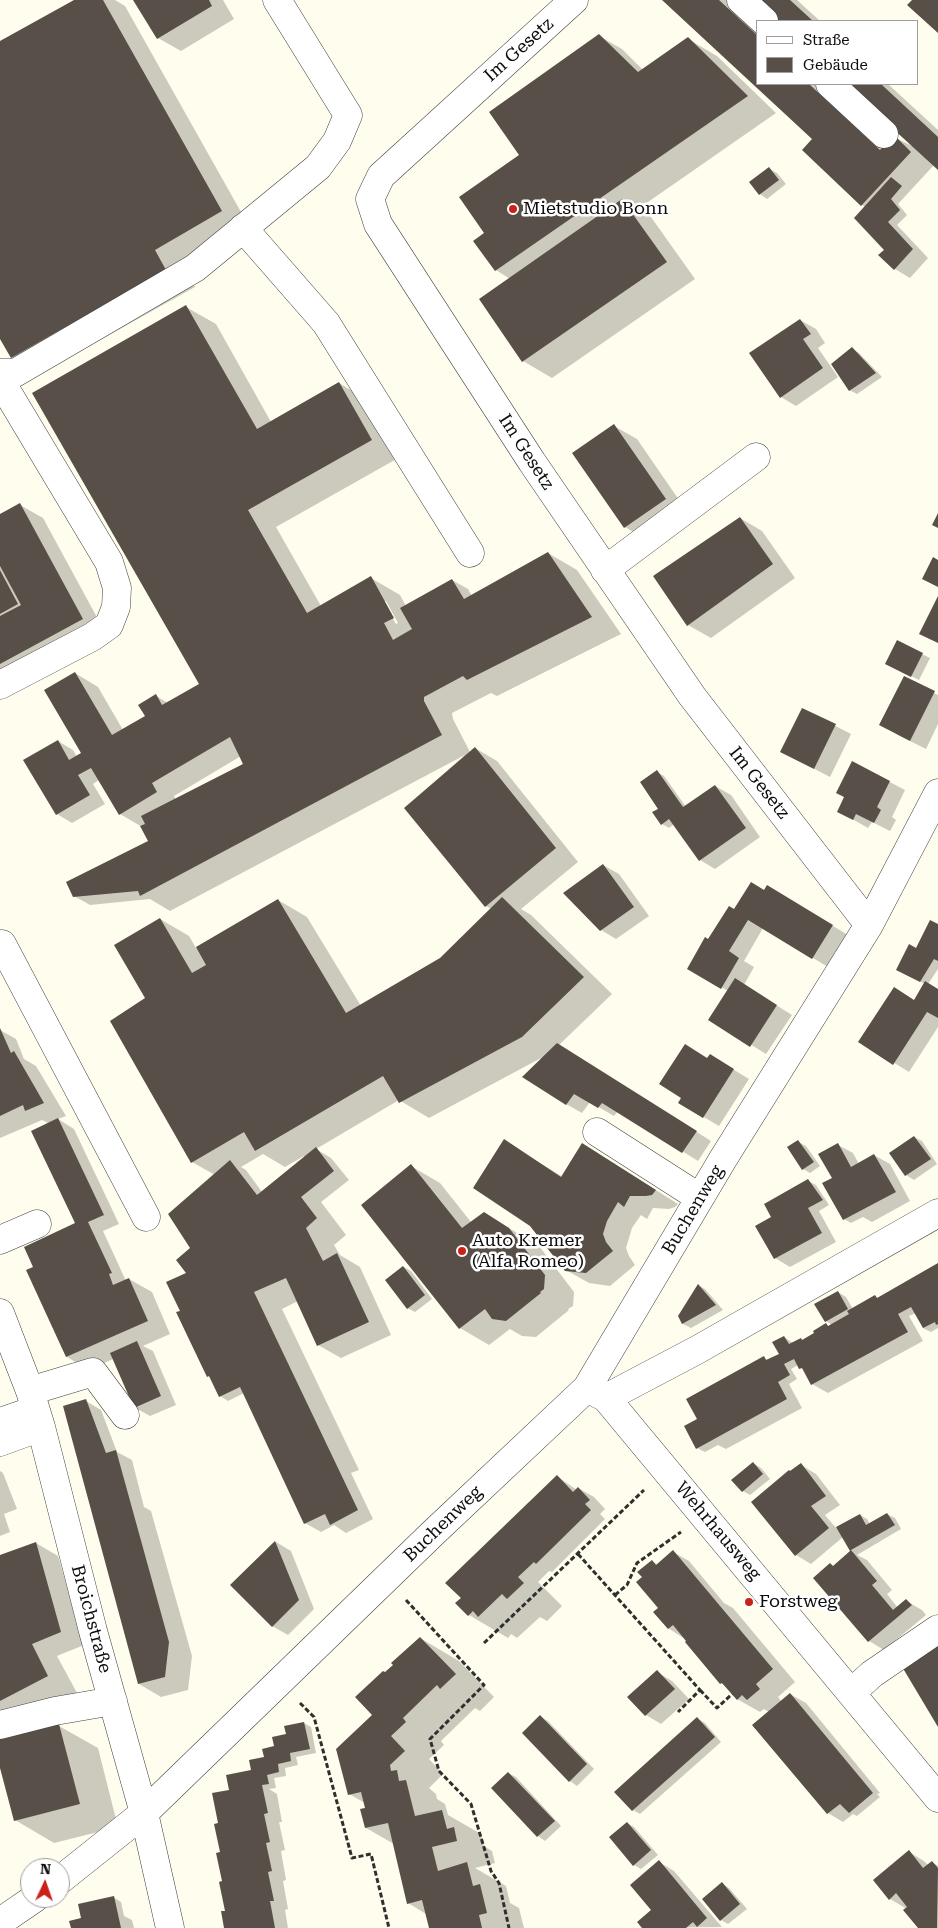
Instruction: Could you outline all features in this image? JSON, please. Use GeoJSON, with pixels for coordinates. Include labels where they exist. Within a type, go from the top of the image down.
{"type":"FeatureCollection","features":[{"type":"Feature","properties":{"kind":"street"},"geometry":{"type":"LineString","coordinates":[[0,373],[15,373],[195,268],[318,167],[337,140],[348,116],[277,0]]}},
{"type":"Feature","properties":{"kind":"street","name":"Im Gesetz"},"geometry":{"type":"LineString","coordinates":[[574,0],[381,176],[370,200],[378,224],[532,462],[605,570],[692,696],[869,925]]}},
{"type":"Feature","properties":{"kind":"street"},"geometry":{"type":"LineString","coordinates":[[741,0],[763,20]]}},
{"type":"Feature","properties":{"kind":"street"},"geometry":{"type":"LineString","coordinates":[[831,85],[884,134]]}},
{"type":"Feature","properties":{"kind":"street"},"geometry":{"type":"LineString","coordinates":[[244,228],[326,323],[470,553]]}},
{"type":"Feature","properties":{"kind":"street"},"geometry":{"type":"LineString","coordinates":[[0,380],[109,562],[116,588],[116,607],[109,624],[92,637],[0,685]]}},
{"type":"Feature","properties":{"kind":"street"},"geometry":{"type":"LineString","coordinates":[[605,570],[756,458]]}},
{"type":"Feature","properties":{"kind":"street","name":"Buchenweg"},"geometry":{"type":"LineString","coordinates":[[70,1872],[144,1813],[387,1579],[597,1393],[700,1198],[869,925],[938,793]]}},
{"type":"Feature","properties":{"kind":"street"},"geometry":{"type":"LineString","coordinates":[[2,944],[146,1217]]}},
{"type":"Feature","properties":{"kind":"street"},"geometry":{"type":"LineString","coordinates":[[597,1132],[700,1198]]}},
{"type":"Feature","properties":{"kind":"street"},"geometry":{"type":"LineString","coordinates":[[597,1393],[697,1350],[938,1213]]}},
{"type":"Feature","properties":{"kind":"street"},"geometry":{"type":"LineString","coordinates":[[0,1240],[37,1224]]}},
{"type":"Feature","properties":{"kind":"street","name":"Broichstraße"},"geometry":{"type":"LineString","coordinates":[[0,1313],[36,1409],[144,1813],[170,1928]]}},
{"type":"Feature","properties":{"kind":"street"},"geometry":{"type":"LineString","coordinates":[[0,1442],[36,1409],[93,1372],[126,1415]]}},
{"type":"Feature","properties":{"kind":"street","name":"Wehrhausweg"},"geometry":{"type":"LineString","coordinates":[[597,1393],[666,1469],[938,1798]]}},
{"type":"Feature","properties":{"kind":"street"},"geometry":{"type":"LineString","coordinates":[[0,1422],[36,1409]]}},
{"type":"Feature","properties":{"kind":"street"},"geometry":{"type":"LineString","coordinates":[[852,1692],[872,1674],[938,1629]]}},
{"type":"Feature","properties":{"kind":"street"},"geometry":{"type":"LineString","coordinates":[[0,1725],[55,1711],[113,1701]]}},
{"type":"Feature","properties":{"kind":"street"},"geometry":{"type":"LineString","coordinates":[[0,1922],[20,1908]]}},
{"type":"Feature","properties":{"kind":"path"},"geometry":{"type":"LineString","coordinates":[[484,1643],[666,1469]]}},
{"type":"Feature","properties":{"kind":"path"},"geometry":{"type":"LineString","coordinates":[[615,1595],[627,1585],[637,1563],[665,1546],[704,1515]]}},
{"type":"Feature","properties":{"kind":"path"},"geometry":{"type":"LineString","coordinates":[[578,1554],[717,1708],[732,1694]]}},
{"type":"Feature","properties":{"kind":"path"},"geometry":{"type":"LineString","coordinates":[[387,1579],[484,1685],[430,1739],[439,1771],[472,1804],[491,1871],[499,1883],[509,1928]]}},
{"type":"Feature","properties":{"kind":"path"},"geometry":{"type":"LineString","coordinates":[[280,1683],[314,1717],[352,1858],[371,1854],[389,1928]]}},
{"type":"Feature","properties":{"kind":"path"},"geometry":{"type":"LineString","coordinates":[[678,1712],[700,1690]]}},
{"type":"Feature","properties":{"kind":"building"},"geometry":{"type":"Polygon","coordinates":[[[74,0],[103,0],[222,211],[155,250],[166,270],[11,358],[0,339],[0,41],[74,0]]]}},
{"type":"Feature","properties":{"kind":"building"},"geometry":{"type":"Polygon","coordinates":[[[133,0],[209,0],[212,6],[157,39],[133,0]]]}},
{"type":"Feature","properties":{"kind":"building"},"geometry":{"type":"Polygon","coordinates":[[[662,0],[719,0],[756,34],[756,85],[810,85],[880,150],[894,135],[911,152],[861,206],[802,150],[812,139],[662,0]]]}},
{"type":"Feature","properties":{"kind":"building"},"geometry":{"type":"Polygon","coordinates":[[[754,0],[790,0],[812,20],[776,20],[754,0]]]}},
{"type":"Feature","properties":{"kind":"building"},"geometry":{"type":"Polygon","coordinates":[[[912,0],[938,0],[938,33],[907,5],[912,0]]]}},
{"type":"Feature","properties":{"kind":"building"},"geometry":{"type":"Polygon","coordinates":[[[599,34],[638,72],[688,37],[748,96],[495,271],[473,241],[484,233],[459,197],[519,155],[489,112],[599,34]]]}},
{"type":"Feature","properties":{"kind":"building"},"geometry":{"type":"Polygon","coordinates":[[[845,85],[882,85],[938,137],[938,170],[845,85]]]}},
{"type":"Feature","properties":{"kind":"building"},"geometry":{"type":"Polygon","coordinates":[[[769,167],[779,180],[759,195],[749,182],[769,167]]]}},
{"type":"Feature","properties":{"kind":"building"},"geometry":{"type":"Polygon","coordinates":[[[891,177],[902,186],[891,199],[900,210],[888,222],[913,249],[894,270],[878,255],[884,250],[854,218],[891,177]]]}},
{"type":"Feature","properties":{"kind":"building"},"geometry":{"type":"Polygon","coordinates":[[[622,199],[667,262],[522,362],[479,299],[622,199]]]}},
{"type":"Feature","properties":{"kind":"building"},"geometry":{"type":"Polygon","coordinates":[[[186,305],[257,429],[339,382],[372,440],[248,510],[307,613],[371,576],[394,618],[384,623],[393,640],[412,629],[400,608],[452,579],[464,599],[548,552],[592,617],[467,680],[463,676],[424,697],[424,701],[442,735],[140,896],[138,891],[73,897],[66,882],[148,841],[140,826],[145,824],[141,816],[243,764],[230,737],[152,783],[157,792],[119,815],[91,768],[78,775],[90,795],[56,815],[23,760],[58,740],[69,760],[81,753],[44,690],[75,672],[112,735],[145,716],[138,705],[156,694],[162,705],[199,684],[32,393],[186,305]]]}},
{"type":"Feature","properties":{"kind":"building"},"geometry":{"type":"Polygon","coordinates":[[[800,319],[811,334],[803,339],[823,368],[780,398],[749,353],[800,319]]]}},
{"type":"Feature","properties":{"kind":"building"},"geometry":{"type":"Polygon","coordinates":[[[852,347],[876,373],[849,391],[831,364],[852,347]]]}},
{"type":"Feature","properties":{"kind":"building"},"geometry":{"type":"Polygon","coordinates":[[[614,424],[666,499],[624,528],[572,453],[614,424]]]}},
{"type":"Feature","properties":{"kind":"building"},"geometry":{"type":"Polygon","coordinates":[[[20,503],[83,619],[0,664],[0,616],[21,605],[0,566],[0,514],[20,503]]]}},
{"type":"Feature","properties":{"kind":"building"},"geometry":{"type":"Polygon","coordinates":[[[938,513],[938,528],[932,525],[938,513]]]}},
{"type":"Feature","properties":{"kind":"building"},"geometry":{"type":"Polygon","coordinates":[[[740,517],[773,564],[687,626],[653,576],[740,517]]]}},
{"type":"Feature","properties":{"kind":"building"},"geometry":{"type":"Polygon","coordinates":[[[933,557],[938,560],[938,587],[922,579],[933,557]]]}},
{"type":"Feature","properties":{"kind":"building"},"geometry":{"type":"Polygon","coordinates":[[[0,570],[18,604],[0,614],[0,570]]]}},
{"type":"Feature","properties":{"kind":"building"},"geometry":{"type":"Polygon","coordinates":[[[938,596],[938,643],[919,634],[938,596]]]}},
{"type":"Feature","properties":{"kind":"building"},"geometry":{"type":"Polygon","coordinates":[[[897,640],[923,653],[911,677],[885,664],[897,640]]]}},
{"type":"Feature","properties":{"kind":"building"},"geometry":{"type":"Polygon","coordinates":[[[904,676],[935,691],[910,741],[879,725],[904,676]]]}},
{"type":"Feature","properties":{"kind":"building"},"geometry":{"type":"Polygon","coordinates":[[[802,708],[836,724],[814,769],[780,752],[802,708]]]}},
{"type":"Feature","properties":{"kind":"building"},"geometry":{"type":"Polygon","coordinates":[[[475,747],[556,848],[485,907],[404,808],[475,747]]]}},
{"type":"Feature","properties":{"kind":"building"},"geometry":{"type":"Polygon","coordinates":[[[852,761],[890,781],[877,807],[881,810],[874,823],[856,814],[853,820],[837,812],[844,797],[836,793],[852,761]]]}},
{"type":"Feature","properties":{"kind":"building"},"geometry":{"type":"Polygon","coordinates":[[[657,770],[683,807],[715,785],[746,828],[699,861],[669,819],[661,825],[652,812],[658,809],[640,782],[657,770]]]}},
{"type":"Feature","properties":{"kind":"building"},"geometry":{"type":"Polygon","coordinates":[[[603,864],[634,907],[600,931],[563,893],[603,864]]]}},
{"type":"Feature","properties":{"kind":"building"},"geometry":{"type":"Polygon","coordinates":[[[751,882],[764,890],[767,885],[833,925],[812,959],[748,920],[729,951],[739,958],[721,989],[687,969],[705,937],[708,939],[729,906],[734,909],[751,882]]]}},
{"type":"Feature","properties":{"kind":"building"},"geometry":{"type":"Polygon","coordinates":[[[502,897],[584,977],[522,1037],[399,1103],[383,1076],[255,1151],[244,1132],[191,1163],[110,1021],[145,998],[114,945],[160,918],[192,973],[206,965],[196,947],[278,899],[346,1013],[440,958],[502,897]]]}},
{"type":"Feature","properties":{"kind":"building"},"geometry":{"type":"Polygon","coordinates":[[[930,920],[938,924],[938,961],[934,959],[920,982],[896,970],[909,944],[916,948],[930,920]]]}},
{"type":"Feature","properties":{"kind":"building"},"geometry":{"type":"Polygon","coordinates":[[[735,978],[777,1005],[750,1047],[708,1020],[735,978]]]}},
{"type":"Feature","properties":{"kind":"building"},"geometry":{"type":"Polygon","coordinates":[[[925,981],[938,989],[938,1018],[927,1012],[893,1065],[858,1042],[894,987],[914,1000],[925,981]]]}},
{"type":"Feature","properties":{"kind":"building"},"geometry":{"type":"Polygon","coordinates":[[[0,1028],[11,1053],[14,1051],[44,1103],[25,1111],[23,1105],[0,1116],[0,1028]]]}},
{"type":"Feature","properties":{"kind":"building"},"geometry":{"type":"Polygon","coordinates":[[[557,1043],[697,1131],[682,1153],[602,1103],[598,1108],[574,1094],[566,1105],[522,1077],[557,1043]]]}},
{"type":"Feature","properties":{"kind":"building"},"geometry":{"type":"Polygon","coordinates":[[[685,1044],[707,1058],[710,1054],[734,1069],[703,1118],[678,1103],[681,1098],[659,1084],[685,1044]]]}},
{"type":"Feature","properties":{"kind":"building"},"geometry":{"type":"Polygon","coordinates":[[[58,1118],[104,1215],[88,1222],[112,1273],[109,1274],[113,1285],[129,1278],[148,1321],[66,1357],[26,1270],[33,1267],[24,1247],[75,1223],[31,1131],[58,1118]]]}},
{"type":"Feature","properties":{"kind":"building"},"geometry":{"type":"Polygon","coordinates":[[[914,1136],[931,1159],[905,1176],[889,1153],[914,1136]]]}},
{"type":"Feature","properties":{"kind":"building","name":"Auto Kremer (Alfa Romeo)"},"geometry":{"type":"Polygon","coordinates":[[[504,1139],[561,1177],[582,1143],[656,1190],[652,1195],[630,1196],[624,1207],[618,1202],[607,1221],[603,1234],[613,1251],[586,1273],[565,1271],[530,1226],[473,1188],[504,1139]]]}},
{"type":"Feature","properties":{"kind":"building"},"geometry":{"type":"Polygon","coordinates":[[[798,1140],[814,1162],[802,1170],[787,1147],[798,1140]]]}},
{"type":"Feature","properties":{"kind":"building"},"geometry":{"type":"Polygon","coordinates":[[[838,1143],[851,1167],[874,1154],[896,1192],[843,1220],[822,1183],[832,1178],[818,1154],[838,1143]]]}},
{"type":"Feature","properties":{"kind":"building"},"geometry":{"type":"Polygon","coordinates":[[[316,1147],[334,1171],[301,1197],[317,1218],[306,1228],[323,1261],[337,1253],[369,1322],[317,1346],[286,1278],[254,1292],[358,1510],[330,1525],[325,1514],[304,1524],[240,1387],[219,1397],[209,1376],[207,1377],[176,1312],[180,1311],[166,1282],[186,1273],[176,1260],[190,1248],[168,1214],[230,1160],[257,1195],[316,1147]]]}},
{"type":"Feature","properties":{"kind":"building","name":"Auto Kremer (Alfa Romeo)"},"geometry":{"type":"Polygon","coordinates":[[[411,1164],[462,1228],[484,1212],[509,1228],[545,1275],[544,1289],[541,1293],[506,1321],[492,1319],[485,1309],[459,1329],[361,1205],[411,1164]]]}},
{"type":"Feature","properties":{"kind":"building"},"geometry":{"type":"Polygon","coordinates":[[[808,1179],[823,1200],[808,1208],[822,1233],[774,1259],[755,1226],[771,1217],[764,1204],[808,1179]]]}},
{"type":"Feature","properties":{"kind":"building"},"geometry":{"type":"Polygon","coordinates":[[[938,1263],[938,1324],[936,1325],[935,1322],[923,1328],[911,1307],[898,1314],[908,1332],[811,1385],[802,1368],[799,1369],[794,1359],[784,1364],[790,1375],[778,1382],[787,1399],[696,1449],[684,1426],[697,1419],[686,1399],[764,1356],[766,1360],[779,1354],[772,1342],[784,1336],[789,1344],[801,1338],[802,1340],[826,1323],[828,1326],[849,1314],[847,1311],[875,1295],[877,1298],[938,1263]]]}},
{"type":"Feature","properties":{"kind":"building"},"geometry":{"type":"Polygon","coordinates":[[[403,1266],[425,1295],[407,1309],[385,1280],[403,1266]]]}},
{"type":"Feature","properties":{"kind":"building"},"geometry":{"type":"Polygon","coordinates":[[[698,1284],[716,1305],[682,1324],[678,1316],[698,1284]]]}},
{"type":"Feature","properties":{"kind":"building"},"geometry":{"type":"Polygon","coordinates":[[[838,1291],[848,1309],[825,1322],[814,1304],[838,1291]]]}},
{"type":"Feature","properties":{"kind":"building"},"geometry":{"type":"Polygon","coordinates":[[[137,1341],[161,1396],[134,1408],[110,1353],[137,1341]]]}},
{"type":"Feature","properties":{"kind":"building"},"geometry":{"type":"Polygon","coordinates":[[[86,1399],[106,1453],[116,1450],[169,1642],[165,1677],[138,1684],[63,1406],[86,1399]]]}},
{"type":"Feature","properties":{"kind":"building"},"geometry":{"type":"Polygon","coordinates":[[[753,1462],[763,1474],[742,1492],[731,1480],[753,1462]]]}},
{"type":"Feature","properties":{"kind":"building"},"geometry":{"type":"Polygon","coordinates":[[[801,1463],[826,1496],[811,1506],[829,1528],[795,1556],[751,1502],[789,1470],[801,1463]]]}},
{"type":"Feature","properties":{"kind":"building"},"geometry":{"type":"Polygon","coordinates":[[[557,1475],[573,1492],[578,1487],[590,1500],[585,1504],[591,1510],[536,1564],[534,1562],[518,1577],[524,1583],[507,1599],[502,1594],[478,1617],[473,1611],[468,1616],[455,1603],[461,1598],[445,1583],[557,1475]]]}},
{"type":"Feature","properties":{"kind":"building"},"geometry":{"type":"Polygon","coordinates":[[[887,1513],[895,1525],[851,1550],[877,1581],[872,1585],[893,1610],[906,1599],[912,1605],[868,1642],[813,1578],[830,1563],[833,1566],[850,1551],[836,1527],[860,1514],[866,1525],[887,1513]]]}},
{"type":"Feature","properties":{"kind":"building"},"geometry":{"type":"Polygon","coordinates":[[[275,1541],[299,1600],[272,1627],[230,1585],[275,1541]]]}},
{"type":"Feature","properties":{"kind":"building"},"geometry":{"type":"Polygon","coordinates":[[[36,1542],[61,1632],[32,1644],[48,1676],[0,1701],[0,1555],[36,1542]]]}},
{"type":"Feature","properties":{"kind":"building"},"geometry":{"type":"Polygon","coordinates":[[[673,1550],[773,1669],[756,1684],[760,1689],[747,1700],[742,1695],[737,1700],[722,1683],[720,1684],[673,1625],[668,1629],[653,1612],[658,1608],[636,1582],[642,1577],[637,1572],[652,1560],[656,1565],[673,1550]]]}},
{"type":"Feature","properties":{"kind":"building"},"geometry":{"type":"Polygon","coordinates":[[[420,1637],[456,1674],[440,1689],[437,1685],[403,1718],[406,1722],[391,1736],[405,1751],[390,1765],[391,1771],[397,1770],[399,1781],[406,1780],[415,1816],[442,1810],[447,1829],[454,1827],[457,1841],[432,1847],[438,1871],[467,1862],[473,1886],[480,1884],[487,1913],[479,1915],[482,1928],[429,1928],[422,1900],[407,1904],[388,1823],[365,1828],[360,1809],[365,1808],[361,1792],[348,1795],[336,1749],[372,1715],[355,1697],[383,1671],[385,1672],[393,1665],[391,1663],[420,1637]]]}},
{"type":"Feature","properties":{"kind":"building"},"geometry":{"type":"Polygon","coordinates":[[[938,1643],[938,1727],[901,1665],[938,1643]]]}},
{"type":"Feature","properties":{"kind":"building"},"geometry":{"type":"Polygon","coordinates":[[[657,1670],[675,1689],[645,1716],[627,1697],[657,1670]]]}},
{"type":"Feature","properties":{"kind":"building"},"geometry":{"type":"Polygon","coordinates":[[[790,1693],[873,1793],[849,1813],[840,1804],[827,1814],[752,1725],[790,1693]]]}},
{"type":"Feature","properties":{"kind":"building"},"geometry":{"type":"Polygon","coordinates":[[[540,1715],[587,1764],[569,1782],[522,1733],[540,1715]]]}},
{"type":"Feature","properties":{"kind":"building"},"geometry":{"type":"Polygon","coordinates":[[[697,1717],[715,1737],[632,1811],[614,1792],[697,1717]]]}},
{"type":"Feature","properties":{"kind":"building"},"geometry":{"type":"Polygon","coordinates":[[[304,1722],[310,1749],[290,1753],[291,1761],[278,1764],[279,1772],[267,1775],[269,1784],[262,1785],[268,1813],[264,1814],[270,1842],[266,1843],[272,1871],[268,1872],[274,1901],[270,1901],[275,1928],[224,1928],[221,1911],[225,1911],[219,1882],[222,1881],[216,1853],[220,1852],[214,1824],[218,1823],[212,1793],[229,1790],[226,1775],[251,1770],[249,1760],[264,1757],[262,1749],[274,1746],[272,1737],[286,1734],[284,1726],[304,1722]]]}},
{"type":"Feature","properties":{"kind":"building"},"geometry":{"type":"Polygon","coordinates":[[[59,1724],[80,1804],[14,1821],[0,1768],[0,1739],[59,1724]]]}},
{"type":"Feature","properties":{"kind":"building"},"geometry":{"type":"Polygon","coordinates":[[[508,1772],[555,1821],[537,1837],[491,1788],[508,1772]]]}},
{"type":"Feature","properties":{"kind":"building"},"geometry":{"type":"Polygon","coordinates":[[[627,1822],[651,1850],[633,1866],[609,1837],[627,1822]]]}},
{"type":"Feature","properties":{"kind":"building"},"geometry":{"type":"Polygon","coordinates":[[[909,1850],[923,1868],[932,1861],[938,1868],[937,1928],[918,1928],[903,1910],[907,1907],[896,1893],[889,1900],[873,1880],[909,1850]]]}},
{"type":"Feature","properties":{"kind":"building"},"geometry":{"type":"Polygon","coordinates":[[[659,1860],[707,1918],[697,1927],[693,1922],[686,1928],[642,1928],[637,1922],[651,1910],[630,1885],[659,1860]]]}},
{"type":"Feature","properties":{"kind":"building"},"geometry":{"type":"Polygon","coordinates":[[[722,1882],[740,1904],[720,1921],[702,1899],[722,1882]]]}},
{"type":"Feature","properties":{"kind":"building"},"geometry":{"type":"Polygon","coordinates":[[[114,1896],[121,1928],[71,1928],[69,1921],[81,1918],[78,1904],[114,1896]]]}},
{"type":"Feature","properties":{"kind":"place","name":"Mietstudio Bonn"},"geometry":{"type":"Point","coordinates":[513,209]}},
{"type":"Feature","properties":{"kind":"place","name":"Auto Kremer (Alfa Romeo)"},"geometry":{"type":"Point","coordinates":[462,1251]}},
{"type":"Feature","properties":{"kind":"place","name":"Forstweg"},"geometry":{"type":"Point","coordinates":[749,1602]}}]}
